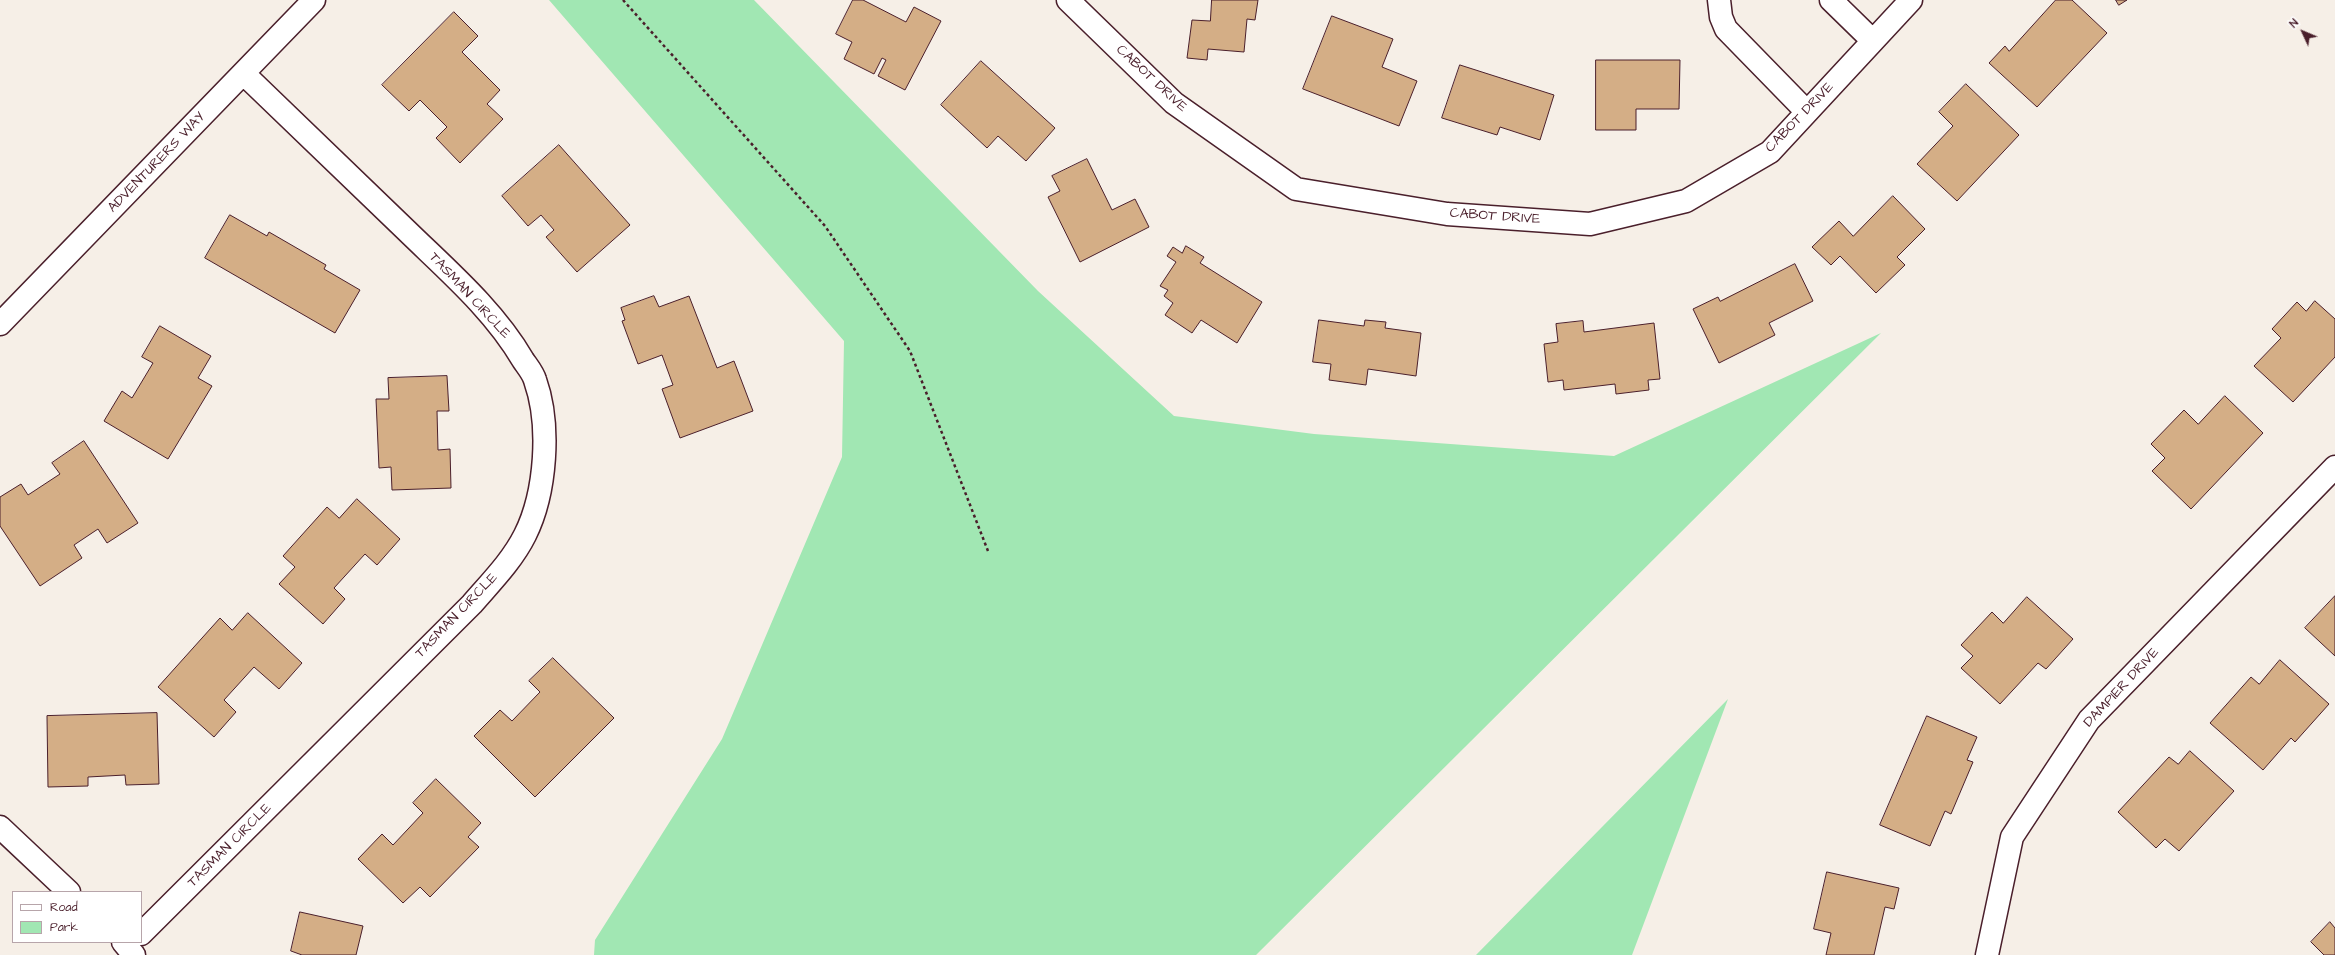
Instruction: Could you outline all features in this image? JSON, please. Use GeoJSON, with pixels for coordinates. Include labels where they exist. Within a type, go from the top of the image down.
{"type":"FeatureCollection","features":[{"type":"Feature","properties":{"kind":"street","name":"ADVENTURERS WAY"},"geometry":{"type":"LineString","coordinates":[[0,324],[244,74],[314,0]]}},
{"type":"Feature","properties":{"kind":"street","name":"CABOT DRIVE"},"geometry":{"type":"LineString","coordinates":[[1068,0],[1174,103],[1296,189],[1447,214],[1590,224],[1686,201],[1770,152],[1911,0]]}},
{"type":"Feature","properties":{"kind":"street"},"geometry":{"type":"LineString","coordinates":[[1719,0],[1721,17],[1726,29],[1807,112]]}},
{"type":"Feature","properties":{"kind":"street"},"geometry":{"type":"LineString","coordinates":[[1831,0],[1873,41]]}},
{"type":"Feature","properties":{"kind":"street","name":"TASMAN CIRCLE"},"geometry":{"type":"LineString","coordinates":[[142,934],[472,604],[507,564],[525,535],[538,503],[544,457],[543,420],[535,380],[517,350],[495,321],[446,269],[244,74]]}},
{"type":"Feature","properties":{"kind":"street","name":"DAMPIER DRIVE"},"geometry":{"type":"LineString","coordinates":[[1987,955],[2012,837],[2089,720],[2335,466]]}},
{"type":"Feature","properties":{"kind":"street"},"geometry":{"type":"LineString","coordinates":[[0,827],[68,891]]}},
{"type":"Feature","properties":{"kind":"path"},"geometry":{"type":"LineString","coordinates":[[623,0],[825,226],[910,351],[988,551]]}},
{"type":"Feature","properties":{"kind":"green space"},"geometry":{"type":"Polygon","coordinates":[[[549,0],[754,0],[1038,291],[1174,416],[1314,434],[1614,456],[1881,333],[1256,955],[594,955],[595,940],[722,739],[842,457],[844,341],[549,0]]]}},
{"type":"Feature","properties":{"kind":"green space"},"geometry":{"type":"Polygon","coordinates":[[[1728,699],[1632,955],[1476,955],[1728,699]]]}},
{"type":"Feature","properties":{"kind":"building"},"geometry":{"type":"Polygon","coordinates":[[[853,0],[863,0],[906,22],[914,7],[941,21],[905,90],[878,76],[886,60],[882,58],[874,74],[844,59],[852,42],[836,34],[853,0]]]}},
{"type":"Feature","properties":{"kind":"building"},"geometry":{"type":"Polygon","coordinates":[[[1212,0],[1258,0],[1255,20],[1247,19],[1244,52],[1208,49],[1207,60],[1187,58],[1192,20],[1210,21],[1212,0]]]}},
{"type":"Feature","properties":{"kind":"building"},"geometry":{"type":"Polygon","coordinates":[[[2056,0],[2072,0],[2107,33],[2037,107],[1989,63],[2005,46],[2009,51],[2056,0]]]}},
{"type":"Feature","properties":{"kind":"building"},"geometry":{"type":"Polygon","coordinates":[[[2116,0],[2127,0],[2119,5],[2116,0]]]}},
{"type":"Feature","properties":{"kind":"building"},"geometry":{"type":"Polygon","coordinates":[[[454,12],[478,36],[462,52],[500,90],[487,104],[503,119],[460,163],[436,138],[447,127],[420,100],[409,111],[382,85],[454,12]]]}},
{"type":"Feature","properties":{"kind":"building"},"geometry":{"type":"Polygon","coordinates":[[[1332,16],[1393,39],[1382,67],[1417,81],[1399,126],[1303,89],[1332,16]]]}},
{"type":"Feature","properties":{"kind":"building"},"geometry":{"type":"Polygon","coordinates":[[[1596,60],[1680,60],[1679,109],[1636,109],[1636,130],[1596,130],[1596,60]]]}},
{"type":"Feature","properties":{"kind":"building"},"geometry":{"type":"Polygon","coordinates":[[[981,61],[1055,128],[1026,161],[998,136],[987,148],[941,105],[981,61]]]}},
{"type":"Feature","properties":{"kind":"building"},"geometry":{"type":"Polygon","coordinates":[[[1460,65],[1554,95],[1540,140],[1500,127],[1497,135],[1442,118],[1460,65]]]}},
{"type":"Feature","properties":{"kind":"building"},"geometry":{"type":"Polygon","coordinates":[[[1966,84],[2019,135],[1957,201],[1917,164],[1953,126],[1939,112],[1966,84]]]}},
{"type":"Feature","properties":{"kind":"building"},"geometry":{"type":"Polygon","coordinates":[[[559,145],[630,225],[577,272],[546,237],[554,230],[541,215],[528,226],[502,196],[559,145]]]}},
{"type":"Feature","properties":{"kind":"building"},"geometry":{"type":"Polygon","coordinates":[[[1087,159],[1112,210],[1135,199],[1149,227],[1080,262],[1048,197],[1060,191],[1052,176],[1087,159]]]}},
{"type":"Feature","properties":{"kind":"building"},"geometry":{"type":"Polygon","coordinates":[[[1893,196],[1925,229],[1897,257],[1905,265],[1876,293],[1840,256],[1831,265],[1812,247],[1839,221],[1853,236],[1893,196]]]}},
{"type":"Feature","properties":{"kind":"building"},"geometry":{"type":"Polygon","coordinates":[[[230,215],[267,236],[269,232],[326,265],[324,269],[360,290],[335,333],[205,258],[230,215]]]}},
{"type":"Feature","properties":{"kind":"building"},"geometry":{"type":"Polygon","coordinates":[[[1186,246],[1204,257],[1200,263],[1262,302],[1237,343],[1201,320],[1192,333],[1165,315],[1173,303],[1164,296],[1168,290],[1160,286],[1176,262],[1167,256],[1173,247],[1182,253],[1186,246]]]}},
{"type":"Feature","properties":{"kind":"building"},"geometry":{"type":"Polygon","coordinates":[[[1795,264],[1813,301],[1769,323],[1775,335],[1719,363],[1693,309],[1718,297],[1720,301],[1795,264]]]}},
{"type":"Feature","properties":{"kind":"building"},"geometry":{"type":"Polygon","coordinates":[[[654,296],[659,307],[689,296],[717,368],[734,361],[753,411],[680,438],[662,389],[673,385],[662,355],[638,364],[622,321],[625,320],[621,308],[654,296]]]}},
{"type":"Feature","properties":{"kind":"building"},"geometry":{"type":"Polygon","coordinates":[[[2315,301],[2335,319],[2335,357],[2293,402],[2254,366],[2281,338],[2272,329],[2297,302],[2306,311],[2315,301]]]}},
{"type":"Feature","properties":{"kind":"building"},"geometry":{"type":"Polygon","coordinates":[[[1319,320],[1364,326],[1365,320],[1386,322],[1385,328],[1421,333],[1416,376],[1368,369],[1366,385],[1329,380],[1331,364],[1313,362],[1319,320]]]}},
{"type":"Feature","properties":{"kind":"building"},"geometry":{"type":"Polygon","coordinates":[[[1583,321],[1584,332],[1654,323],[1660,379],[1648,380],[1649,390],[1616,394],[1615,384],[1564,390],[1563,380],[1548,382],[1544,344],[1558,342],[1556,324],[1583,321]]]}},
{"type":"Feature","properties":{"kind":"building"},"geometry":{"type":"Polygon","coordinates":[[[160,326],[211,356],[198,378],[212,386],[168,459],[104,421],[122,391],[132,398],[153,363],[142,357],[160,326]]]}},
{"type":"Feature","properties":{"kind":"building"},"geometry":{"type":"Polygon","coordinates":[[[447,376],[449,411],[437,411],[438,450],[450,449],[451,488],[392,490],[391,467],[379,468],[376,399],[389,399],[388,378],[447,376]]]}},
{"type":"Feature","properties":{"kind":"building"},"geometry":{"type":"Polygon","coordinates":[[[2225,396],[2263,433],[2191,509],[2152,471],[2165,458],[2151,444],[2184,410],[2198,424],[2225,396]]]}},
{"type":"Feature","properties":{"kind":"building"},"geometry":{"type":"Polygon","coordinates":[[[84,441],[138,523],[107,543],[98,529],[74,545],[82,558],[40,586],[0,526],[0,497],[21,484],[28,495],[60,474],[52,463],[84,441]]]}},
{"type":"Feature","properties":{"kind":"building"},"geometry":{"type":"Polygon","coordinates":[[[357,499],[400,539],[377,565],[365,554],[334,588],[345,599],[323,624],[279,584],[295,567],[283,556],[327,507],[339,518],[357,499]]]}},
{"type":"Feature","properties":{"kind":"building"},"geometry":{"type":"Polygon","coordinates":[[[2335,596],[2335,656],[2305,628],[2335,596]]]}},
{"type":"Feature","properties":{"kind":"building"},"geometry":{"type":"Polygon","coordinates":[[[2027,597],[2073,639],[2046,669],[2038,663],[2000,704],[1961,668],[1973,656],[1961,645],[1992,612],[2003,623],[2027,597]]]}},
{"type":"Feature","properties":{"kind":"building"},"geometry":{"type":"Polygon","coordinates":[[[248,613],[302,663],[279,689],[254,667],[224,700],[236,712],[214,737],[158,687],[220,618],[232,630],[248,613]]]}},
{"type":"Feature","properties":{"kind":"building"},"geometry":{"type":"Polygon","coordinates":[[[553,658],[614,718],[535,797],[474,736],[500,710],[512,721],[540,692],[529,681],[553,658]]]}},
{"type":"Feature","properties":{"kind":"building"},"geometry":{"type":"Polygon","coordinates":[[[2280,660],[2329,704],[2295,742],[2291,738],[2263,770],[2210,723],[2251,677],[2259,684],[2280,660]]]}},
{"type":"Feature","properties":{"kind":"building"},"geometry":{"type":"Polygon","coordinates":[[[157,713],[159,784],[126,785],[125,775],[88,777],[88,786],[48,787],[47,716],[157,713]]]}},
{"type":"Feature","properties":{"kind":"building"},"geometry":{"type":"Polygon","coordinates":[[[1927,716],[1977,737],[1967,760],[1973,762],[1951,814],[1945,811],[1930,846],[1880,825],[1927,716]]]}},
{"type":"Feature","properties":{"kind":"building"},"geometry":{"type":"Polygon","coordinates":[[[2190,751],[2234,791],[2179,851],[2165,839],[2156,848],[2118,812],[2169,757],[2178,764],[2190,751]]]}},
{"type":"Feature","properties":{"kind":"building"},"geometry":{"type":"Polygon","coordinates":[[[436,779],[481,823],[468,837],[479,847],[430,897],[420,887],[403,903],[358,859],[382,834],[393,845],[423,813],[413,803],[436,779]]]}},
{"type":"Feature","properties":{"kind":"building"},"geometry":{"type":"Polygon","coordinates":[[[1827,872],[1899,888],[1894,909],[1885,907],[1874,955],[1826,955],[1831,933],[1814,929],[1827,872]]]}},
{"type":"Feature","properties":{"kind":"building"},"geometry":{"type":"Polygon","coordinates":[[[300,912],[363,926],[356,955],[302,955],[291,951],[300,912]]]}},
{"type":"Feature","properties":{"kind":"building"},"geometry":{"type":"Polygon","coordinates":[[[2330,922],[2335,928],[2335,955],[2324,955],[2311,942],[2330,922]]]}}]}
